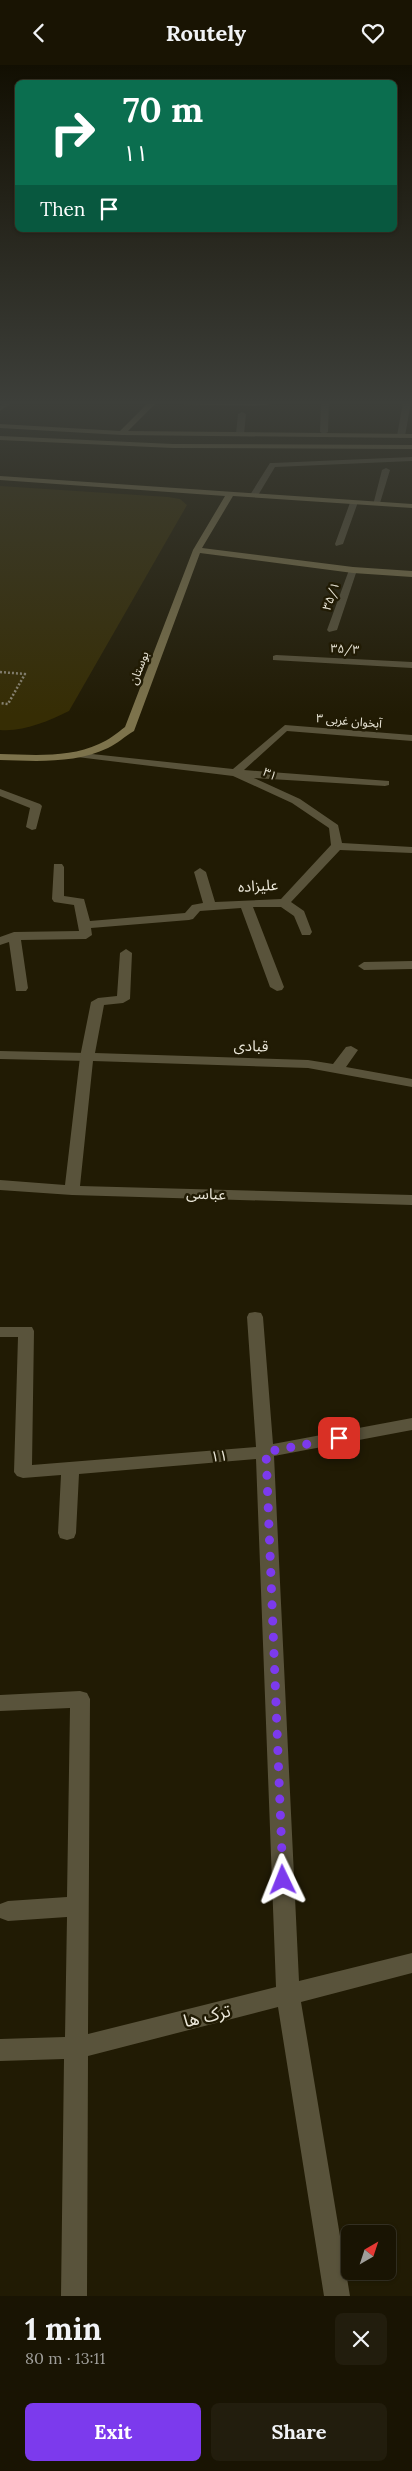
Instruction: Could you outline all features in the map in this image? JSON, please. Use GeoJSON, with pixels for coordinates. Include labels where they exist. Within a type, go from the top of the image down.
{"type":"FeatureCollection","features":[{"type":"Feature","properties":{"kind":"street","name":"بوستان"},"geometry":{"type":"LineString","coordinates":[[0,757],[37,759],[76,754],[103,746],[130,729],[197,550],[223,506]]}},
{"type":"Feature","properties":{"kind":"street"},"geometry":{"type":"LineString","coordinates":[[339,544],[353,506]]}},
{"type":"Feature","properties":{"kind":"street"},"geometry":{"type":"LineString","coordinates":[[197,550],[353,570],[412,574]]}},
{"type":"Feature","properties":{"kind":"street","name":"۳۵/۱"},"geometry":{"type":"LineString","coordinates":[[332,630],[353,570]]}},
{"type":"Feature","properties":{"kind":"street","name":"۳۵/۳"},"geometry":{"type":"LineString","coordinates":[[276,658],[412,665]]}},
{"type":"Feature","properties":{"kind":"street","name":"آبخوان غربی ۳"},"geometry":{"type":"LineString","coordinates":[[285,728],[412,738]]}},
{"type":"Feature","properties":{"kind":"street","name":"۳۱"},"geometry":{"type":"LineString","coordinates":[[285,728],[235,773],[296,801],[334,827],[336,846]]}},
{"type":"Feature","properties":{"kind":"street"},"geometry":{"type":"LineString","coordinates":[[76,754],[235,773],[385,783]]}},
{"type":"Feature","properties":{"kind":"street"},"geometry":{"type":"LineString","coordinates":[[0,791],[36,806],[32,827]]}},
{"type":"Feature","properties":{"kind":"street"},"geometry":{"type":"LineString","coordinates":[[336,846],[412,850]]}},
{"type":"Feature","properties":{"kind":"street","name":"علیزاده"},"geometry":{"type":"LineString","coordinates":[[0,941],[14,936],[86,930],[189,916],[196,908],[210,906],[245,903],[284,903],[336,846]]}},
{"type":"Feature","properties":{"kind":"street"},"geometry":{"type":"LineString","coordinates":[[58,867],[58,899],[80,902],[86,930]]}},
{"type":"Feature","properties":{"kind":"street"},"geometry":{"type":"LineString","coordinates":[[200,872],[210,906]]}},
{"type":"Feature","properties":{"kind":"street"},"geometry":{"type":"LineString","coordinates":[[245,903],[276,987]]}},
{"type":"Feature","properties":{"kind":"street"},"geometry":{"type":"LineString","coordinates":[[284,903],[300,913],[306,932]]}},
{"type":"Feature","properties":{"kind":"street"},"geometry":{"type":"LineString","coordinates":[[14,936],[21,988]]}},
{"type":"Feature","properties":{"kind":"street"},"geometry":{"type":"LineString","coordinates":[[72,1190],[87,1057],[98,1002],[123,999],[126,953]]}},
{"type":"Feature","properties":{"kind":"street"},"geometry":{"type":"LineString","coordinates":[[364,966],[412,965]]}},
{"type":"Feature","properties":{"kind":"street"},"geometry":{"type":"LineString","coordinates":[[336,1070],[351,1050]]}},
{"type":"Feature","properties":{"kind":"street","name":"قبادی"},"geometry":{"type":"LineString","coordinates":[[0,1055],[308,1064],[412,1083]]}},
{"type":"Feature","properties":{"kind":"street","name":"عباسی"},"geometry":{"type":"LineString","coordinates":[[0,1185],[72,1190],[412,1200]]}},
{"type":"Feature","properties":{"kind":"street"},"geometry":{"type":"LineString","coordinates":[[255,1317],[266,1452],[288,1996],[337,2296]]}},
{"type":"Feature","properties":{"kind":"street","name":"۱۱"},"geometry":{"type":"LineString","coordinates":[[0,1331],[26,1331],[23,1472],[266,1452],[412,1424]]}},
{"type":"Feature","properties":{"kind":"street"},"geometry":{"type":"LineString","coordinates":[[67,1533],[70,1469]]}},
{"type":"Feature","properties":{"kind":"street"},"geometry":{"type":"LineString","coordinates":[[0,1703],[80,1699],[74,2296]]}},
{"type":"Feature","properties":{"kind":"street"},"geometry":{"type":"LineString","coordinates":[[8,1911],[77,1906]]}},
{"type":"Feature","properties":{"kind":"street","name":"ترک ها"},"geometry":{"type":"LineString","coordinates":[[0,2049],[75,2048],[288,1996],[412,1963]]}},
{"type":"Feature","properties":{"kind":"path"},"geometry":{"type":"LineString","coordinates":[[0,672],[25,674],[8,704],[0,703]]}},
{"type":"Feature","properties":{"kind":"shaded area"},"geometry":{"type":"Polygon","coordinates":[[[0,506],[186,506],[69,711],[36,725],[0,730],[0,506]]]}},
{"type":"Feature","properties":{"kind":"route"},"geometry":{"type":"LineString","coordinates":[[283,1880],[266,1452],[339,1438]]}}]}
